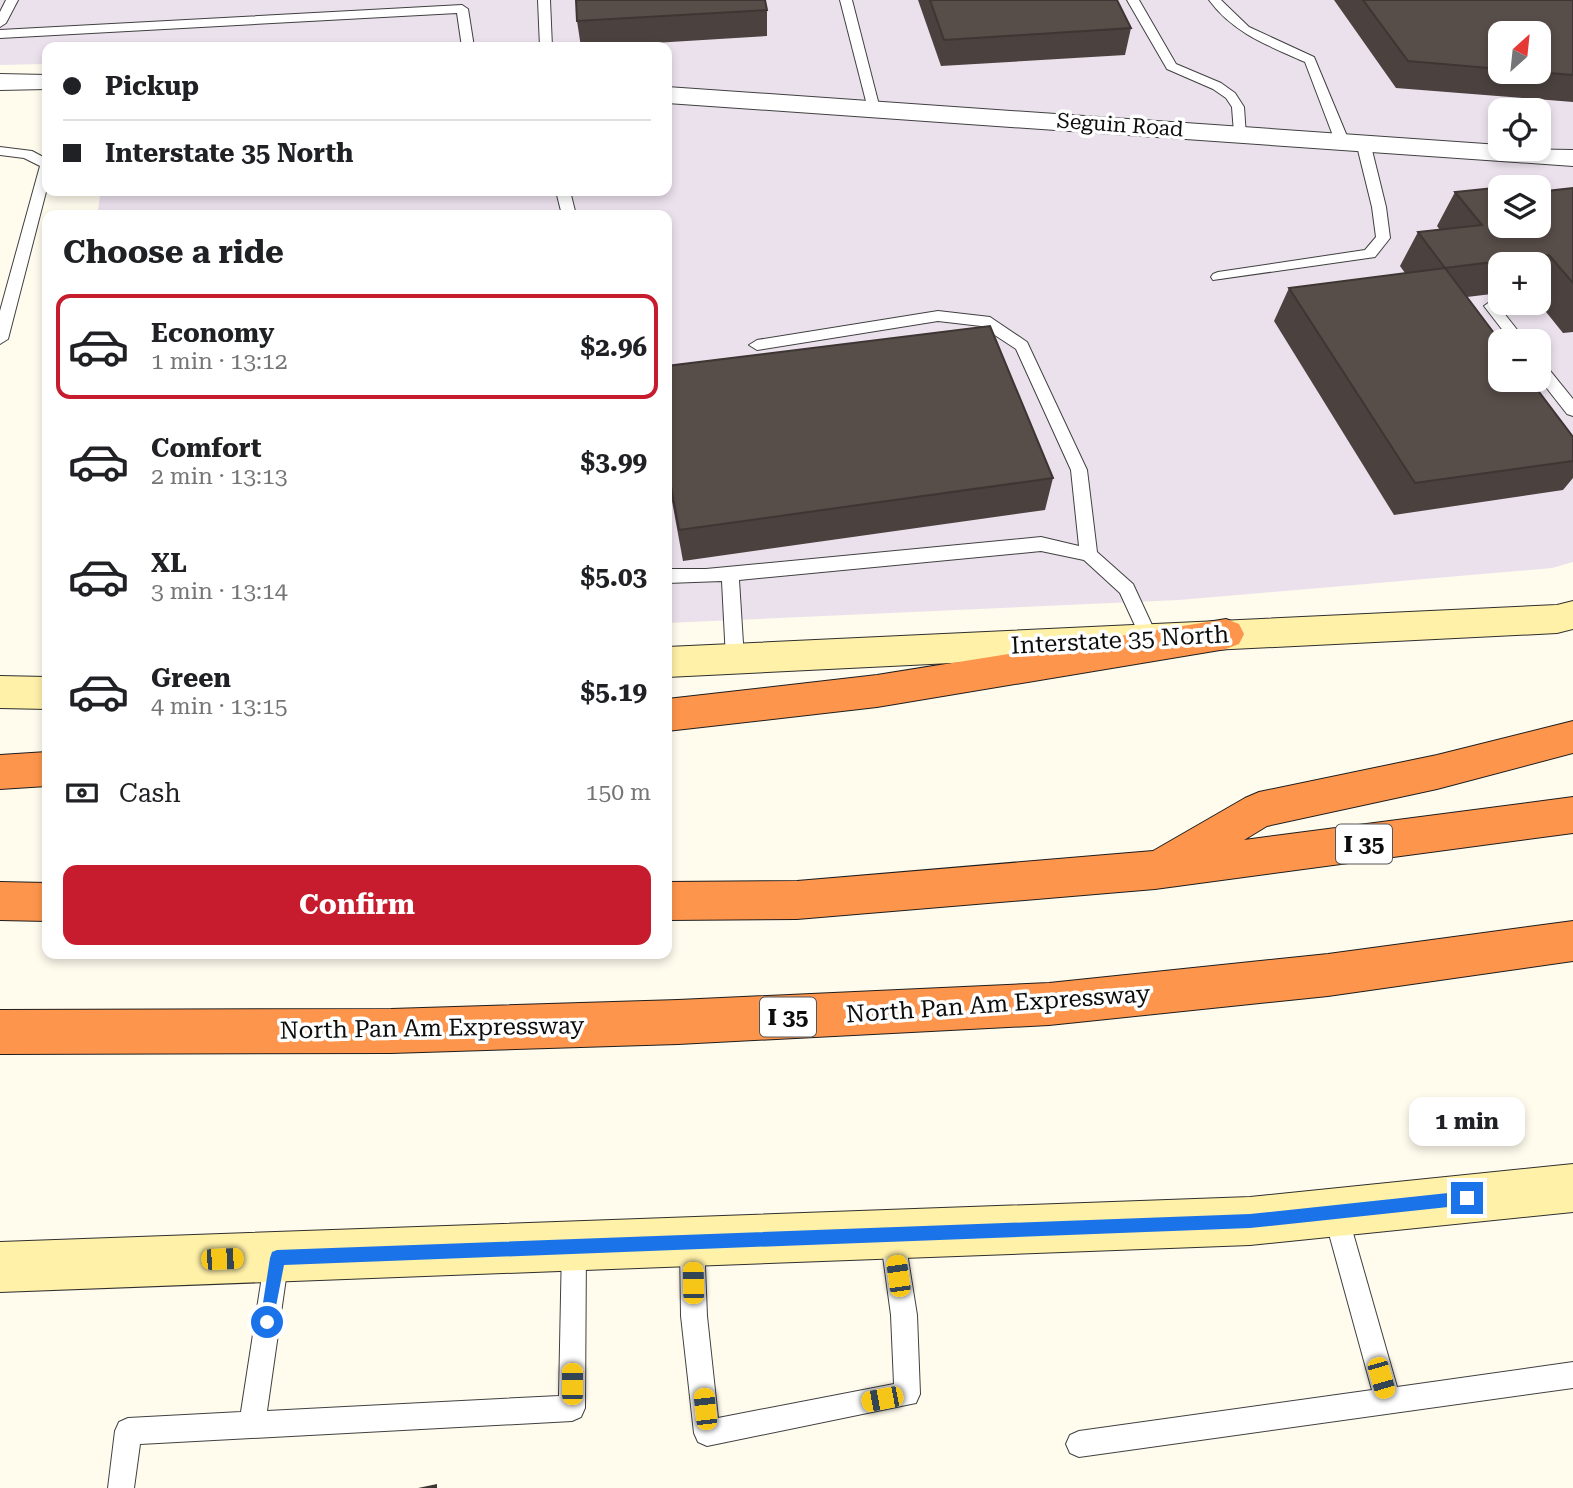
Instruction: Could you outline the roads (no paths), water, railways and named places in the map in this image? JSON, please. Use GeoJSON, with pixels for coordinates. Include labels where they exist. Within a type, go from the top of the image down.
{"type":"FeatureCollection","features":[{"type":"Feature","properties":{"kind":"highway"},"geometry":{"type":"LineString","coordinates":[[672,714],[877,691],[1226,634]]}},
{"type":"Feature","properties":{"kind":"highway"},"geometry":{"type":"LineString","coordinates":[[1155,870],[1259,810],[1437,772],[1573,737]]}},
{"type":"Feature","properties":{"kind":"highway"},"geometry":{"type":"LineString","coordinates":[[0,772],[42,769]]}},
{"type":"Feature","properties":{"kind":"highway","name":"I 35"},"geometry":{"type":"LineString","coordinates":[[672,901],[797,900],[1155,870],[1573,815]]}},
{"type":"Feature","properties":{"kind":"highway"},"geometry":{"type":"LineString","coordinates":[[0,901],[42,902]]}},
{"type":"Feature","properties":{"kind":"highway","name":"North Pan Am Expressway"},"geometry":{"type":"LineString","coordinates":[[0,1032],[405,1031],[678,1022],[1049,1004],[1328,975],[1573,942]]}},
{"type":"Feature","properties":{"kind":"main road","name":"Interstate 35 North"},"geometry":{"type":"LineString","coordinates":[[672,662],[1557,619],[1573,615]]}},
{"type":"Feature","properties":{"kind":"main road"},"geometry":{"type":"LineString","coordinates":[[0,692],[42,693]]}},
{"type":"Feature","properties":{"kind":"main road"},"geometry":{"type":"LineString","coordinates":[[0,1268],[1250,1221],[1573,1188]]}},
{"type":"Feature","properties":{"kind":"street"},"geometry":{"type":"LineString","coordinates":[[0,82],[42,82]]}},
{"type":"Feature","properties":{"kind":"street","name":"Seguin Road"},"geometry":{"type":"LineString","coordinates":[[672,95],[1573,158]]}},
{"type":"Feature","properties":{"kind":"lane"},"geometry":{"type":"LineString","coordinates":[[0,23],[12,0]]}},
{"type":"Feature","properties":{"kind":"lane"},"geometry":{"type":"LineString","coordinates":[[544,0],[546,42]]}},
{"type":"Feature","properties":{"kind":"lane"},"geometry":{"type":"LineString","coordinates":[[846,0],[874,109]]}},
{"type":"Feature","properties":{"kind":"lane"},"geometry":{"type":"LineString","coordinates":[[1133,0],[1171,66],[1217,86],[1231,96],[1238,107],[1241,133]]}},
{"type":"Feature","properties":{"kind":"lane"},"geometry":{"type":"LineString","coordinates":[[1214,0],[1247,31],[1310,60],[1353,142],[1379,206],[1383,238],[1370,254],[1218,277]]}},
{"type":"Feature","properties":{"kind":"lane"},"geometry":{"type":"LineString","coordinates":[[0,34],[463,9],[466,42]]}},
{"type":"Feature","properties":{"kind":"lane"},"geometry":{"type":"LineString","coordinates":[[0,151],[27,154],[42,162]]}},
{"type":"Feature","properties":{"kind":"lane"},"geometry":{"type":"LineString","coordinates":[[0,339],[42,183]]}},
{"type":"Feature","properties":{"kind":"lane"},"geometry":{"type":"LineString","coordinates":[[1498,315],[1509,329]]}},
{"type":"Feature","properties":{"kind":"lane"},"geometry":{"type":"LineString","coordinates":[[757,345],[938,316],[985,321],[1022,346],[1079,470],[1089,555]]}},
{"type":"Feature","properties":{"kind":"lane"},"geometry":{"type":"LineString","coordinates":[[1551,382],[1573,410]]}},
{"type":"Feature","properties":{"kind":"lane"},"geometry":{"type":"LineString","coordinates":[[672,576],[730,574],[1041,544],[1089,555],[1127,589],[1149,638]]}},
{"type":"Feature","properties":{"kind":"lane"},"geometry":{"type":"LineString","coordinates":[[730,574],[735,659]]}},
{"type":"Feature","properties":{"kind":"lane"},"geometry":{"type":"LineString","coordinates":[[1335,1212],[1388,1401]]}},
{"type":"Feature","properties":{"kind":"lane"},"geometry":{"type":"LineString","coordinates":[[692,1241],[694,1316],[707,1433],[907,1394],[904,1315],[892,1234]]}},
{"type":"Feature","properties":{"kind":"lane"},"geometry":{"type":"LineString","coordinates":[[121,1488],[128,1431],[572,1408],[574,1246]]}},
{"type":"Feature","properties":{"kind":"lane"},"geometry":{"type":"LineString","coordinates":[[252,1424],[277,1258]]}},
{"type":"Feature","properties":{"kind":"lane"},"geometry":{"type":"LineString","coordinates":[[1079,1444],[1573,1374]]}}]}
